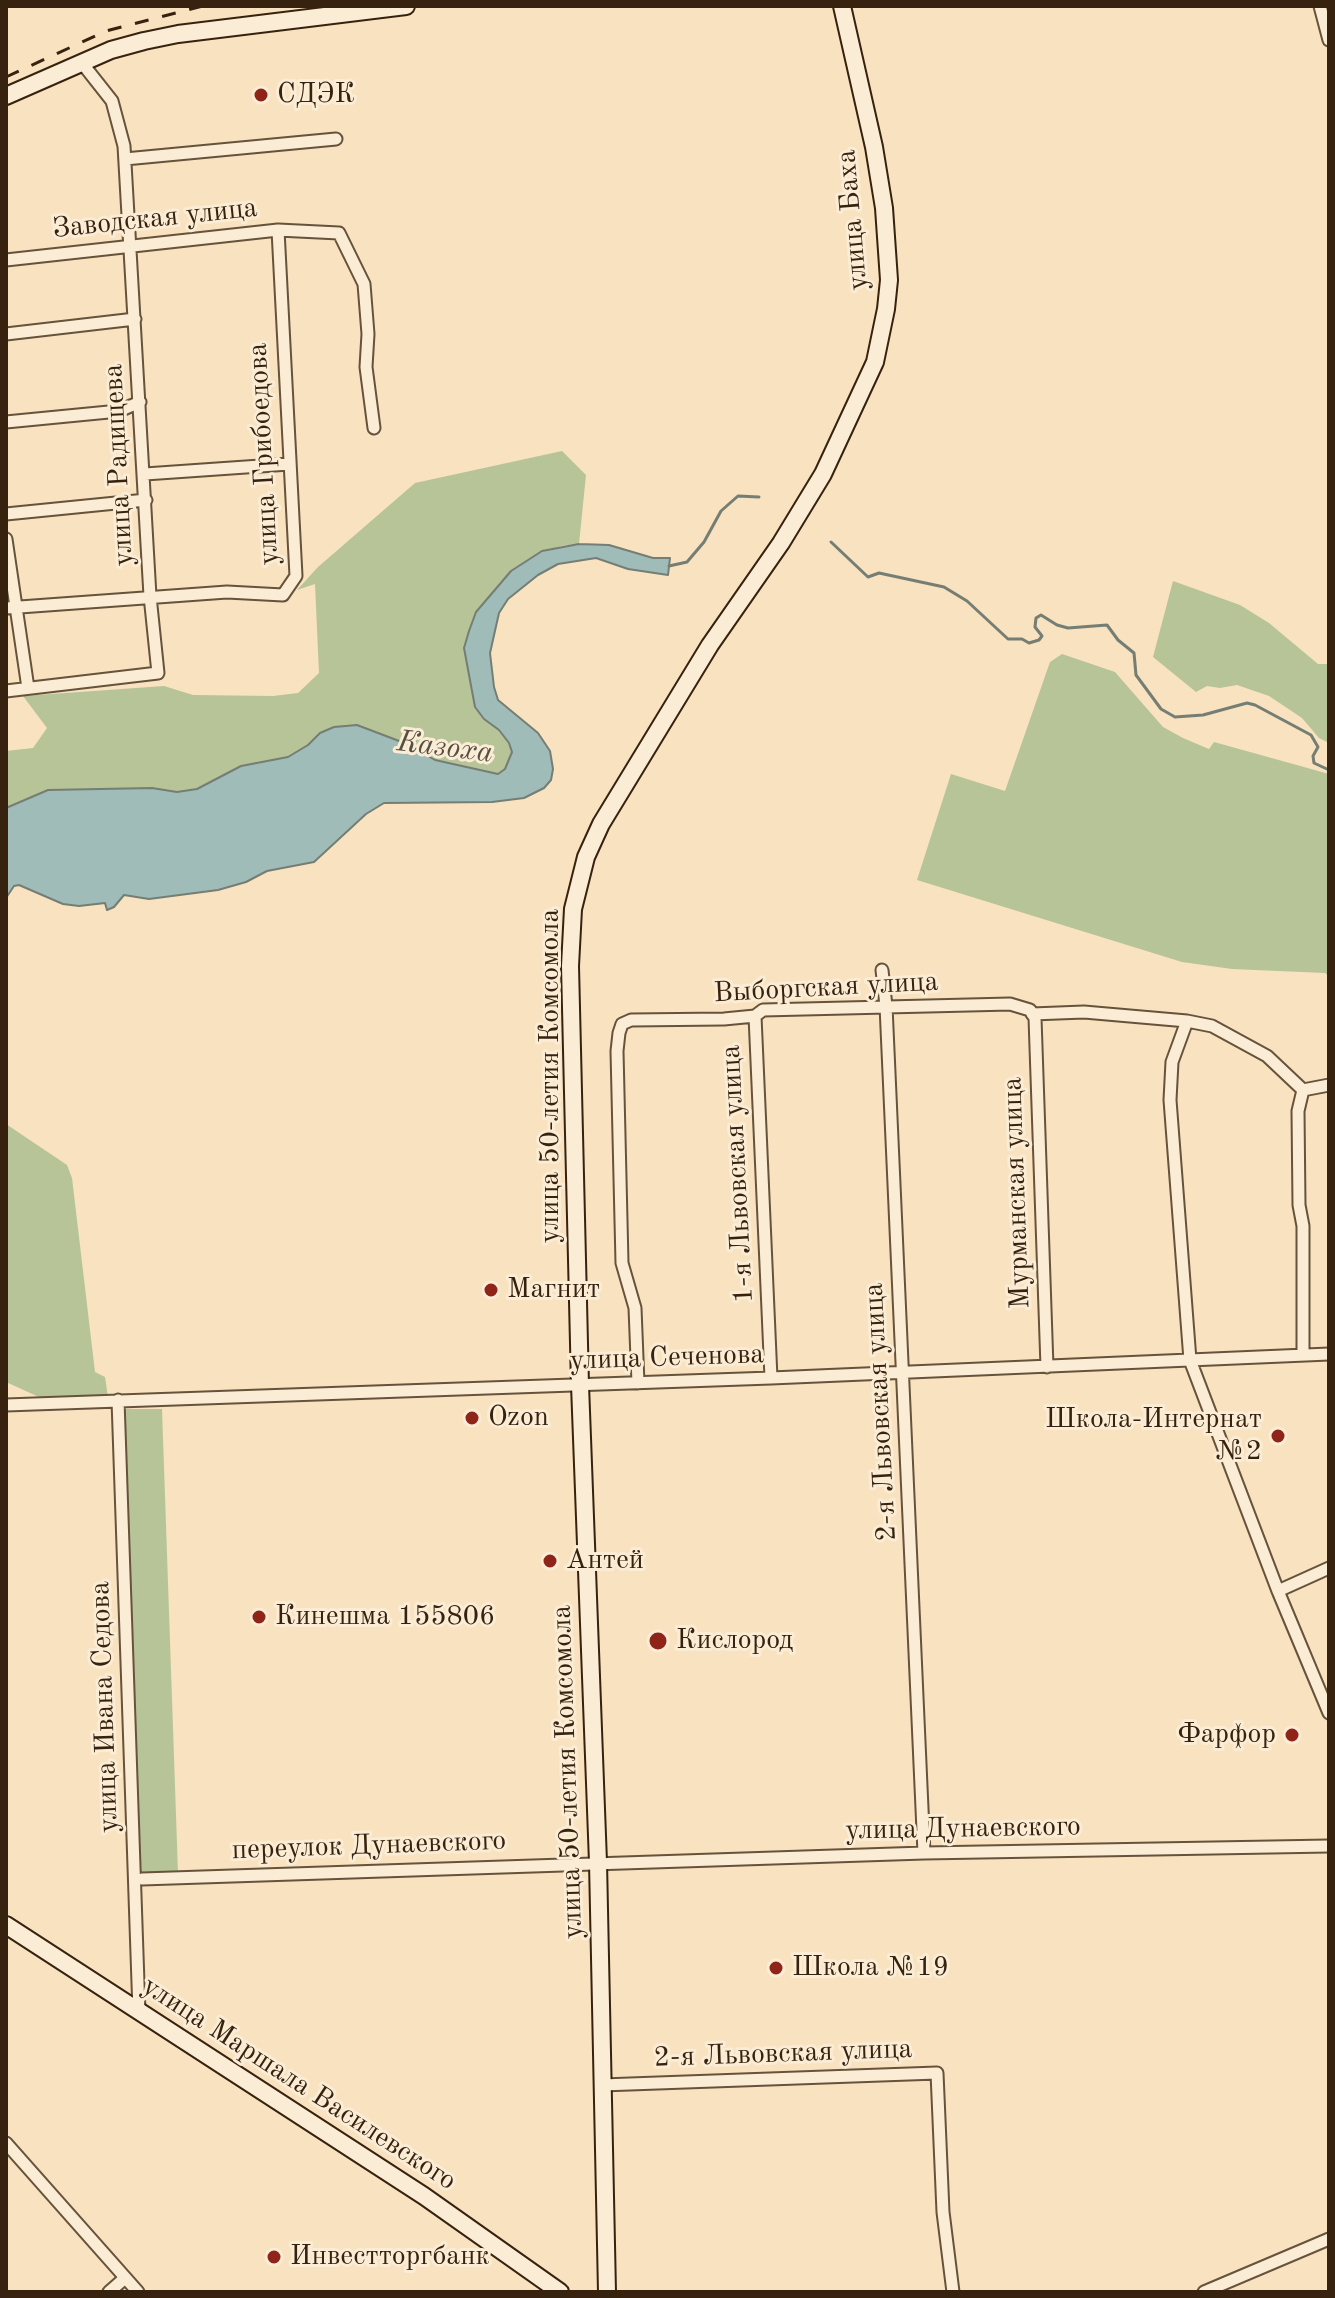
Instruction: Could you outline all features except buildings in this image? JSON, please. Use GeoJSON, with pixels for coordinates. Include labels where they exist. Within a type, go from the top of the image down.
{"type":"FeatureCollection","features":[{"type":"Feature","properties":{"kind":"main road"},"geometry":{"type":"LineString","coordinates":[[6,96],[111,50],[178,34],[406,6]]}},
{"type":"Feature","properties":{"kind":"main road","name":"улица Баха"},"geometry":{"type":"LineString","coordinates":[[601,824],[710,645],[823,474],[875,362],[889,280],[884,208],[874,147],[842,6]]}},
{"type":"Feature","properties":{"kind":"main road","name":"улица 50-летия Комсомола"},"geometry":{"type":"LineString","coordinates":[[601,824],[581,874],[571,935],[580,1385],[598,1862],[607,2292]]}},
{"type":"Feature","properties":{"kind":"main road","name":"улица Маршала Василевского"},"geometry":{"type":"LineString","coordinates":[[6,1925],[424,2196],[560,2292]]}},
{"type":"Feature","properties":{"kind":"street"},"geometry":{"type":"LineString","coordinates":[[1320,6],[1329,39]]}},
{"type":"Feature","properties":{"kind":"street","name":"улица Радищева"},"geometry":{"type":"LineString","coordinates":[[28,688],[158,673],[150,596],[124,146],[112,101],[82,63]]}},
{"type":"Feature","properties":{"kind":"street"},"geometry":{"type":"LineString","coordinates":[[125,159],[336,139]]}},
{"type":"Feature","properties":{"kind":"street"},"geometry":{"type":"LineString","coordinates":[[278,230],[339,233],[364,284],[368,334],[366,367],[374,428]]}},
{"type":"Feature","properties":{"kind":"street","name":"Заводская улица"},"geometry":{"type":"LineString","coordinates":[[6,260],[131,251],[278,230],[280,308]]}},
{"type":"Feature","properties":{"kind":"street","name":"улица Грибоедова"},"geometry":{"type":"LineString","coordinates":[[150,596],[227,592],[283,595],[296,576],[280,308]]}},
{"type":"Feature","properties":{"kind":"street"},"geometry":{"type":"LineString","coordinates":[[6,334],[135,319]]}},
{"type":"Feature","properties":{"kind":"street"},"geometry":{"type":"LineString","coordinates":[[6,422],[119,411],[140,402]]}},
{"type":"Feature","properties":{"kind":"street"},"geometry":{"type":"LineString","coordinates":[[145,474],[289,464]]}},
{"type":"Feature","properties":{"kind":"street"},"geometry":{"type":"LineString","coordinates":[[6,514],[146,500]]}},
{"type":"Feature","properties":{"kind":"street"},"geometry":{"type":"LineString","coordinates":[[6,539],[11,608],[28,688],[6,691]]}},
{"type":"Feature","properties":{"kind":"street"},"geometry":{"type":"LineString","coordinates":[[11,608],[150,596]]}},
{"type":"Feature","properties":{"kind":"street","name":"2-я Львовская улица"},"geometry":{"type":"LineString","coordinates":[[882,970],[904,1373],[924,1853]]}},
{"type":"Feature","properties":{"kind":"street","name":"Выборгская улица"},"geometry":{"type":"LineString","coordinates":[[638,1383],[635,1308],[622,1263],[617,1051],[622,1024],[631,1020],[755,1016],[763,1010],[1010,1004],[1030,1010],[1034,1016],[1084,1012],[1187,1021],[1212,1026],[1248,1043],[1286,1071],[1303,1090]]}},
{"type":"Feature","properties":{"kind":"street","name":"1-я Львовская улица"},"geometry":{"type":"LineString","coordinates":[[755,1016],[771,1378]]}},
{"type":"Feature","properties":{"kind":"street","name":"Мурманская улица"},"geometry":{"type":"LineString","coordinates":[[1034,1016],[1047,1367]]}},
{"type":"Feature","properties":{"kind":"street"},"geometry":{"type":"LineString","coordinates":[[1187,1021],[1172,1062],[1170,1100],[1190,1360],[1278,1591],[1329,1713]]}},
{"type":"Feature","properties":{"kind":"street"},"geometry":{"type":"LineString","coordinates":[[1303,1355],[1303,1226],[1299,1205],[1298,1111],[1303,1090],[1329,1085]]}},
{"type":"Feature","properties":{"kind":"street","name":"улица Сеченова"},"geometry":{"type":"LineString","coordinates":[[6,1405],[904,1373],[1329,1354]]}},
{"type":"Feature","properties":{"kind":"street","name":"улица Ивана Седова"},"geometry":{"type":"LineString","coordinates":[[118,1400],[139,2012]]}},
{"type":"Feature","properties":{"kind":"street"},"geometry":{"type":"LineString","coordinates":[[1278,1591],[1329,1568]]}},
{"type":"Feature","properties":{"kind":"street","name":"улица Дунаевского"},"geometry":{"type":"LineString","coordinates":[[598,1862],[1329,1846]]}},
{"type":"Feature","properties":{"kind":"street","name":"переулок Дунаевского"},"geometry":{"type":"LineString","coordinates":[[142,1879],[598,1862]]}},
{"type":"Feature","properties":{"kind":"street","name":"2-я Львовская улица"},"geometry":{"type":"LineString","coordinates":[[602,2085],[937,2073],[943,2212],[953,2292]]}},
{"type":"Feature","properties":{"kind":"street"},"geometry":{"type":"LineString","coordinates":[[6,2143],[138,2292]]}},
{"type":"Feature","properties":{"kind":"street"},"geometry":{"type":"LineString","coordinates":[[1204,2292],[1329,2239]]}},
{"type":"Feature","properties":{"kind":"street"},"geometry":{"type":"LineString","coordinates":[[109,2292],[125,2278]]}},
{"type":"Feature","properties":{"kind":"green space"},"geometry":{"type":"Polygon","coordinates":[[[562,451],[586,475],[579,544],[561,546],[511,571],[476,612],[464,648],[475,707],[510,743],[512,752],[505,769],[497,774],[435,760],[407,744],[357,725],[335,727],[320,733],[288,757],[241,766],[197,789],[177,792],[152,788],[48,790],[6,808],[6,751],[33,748],[47,728],[23,696],[164,686],[193,695],[273,696],[298,693],[319,673],[315,584],[297,590],[318,567],[415,483],[562,451]]]}},
{"type":"Feature","properties":{"kind":"green space"},"geometry":{"type":"Polygon","coordinates":[[[1173,581],[1240,605],[1269,623],[1318,664],[1329,664],[1329,743],[1319,738],[1302,718],[1269,696],[1237,685],[1220,688],[1207,686],[1196,692],[1153,657],[1173,581]]]}},
{"type":"Feature","properties":{"kind":"green space"},"geometry":{"type":"Polygon","coordinates":[[[1062,654],[1115,672],[1163,727],[1183,738],[1209,749],[1214,742],[1329,774],[1329,976],[1325,973],[1232,969],[1182,962],[917,880],[951,774],[1005,791],[1050,662],[1062,654]]]}},
{"type":"Feature","properties":{"kind":"green space"},"geometry":{"type":"Polygon","coordinates":[[[6,1124],[67,1165],[72,1178],[95,1372],[105,1377],[108,1397],[41,1398],[6,1382],[6,1124]]]}},
{"type":"Feature","properties":{"kind":"green space"},"geometry":{"type":"Polygon","coordinates":[[[124,1409],[162,1409],[178,1873],[141,1874],[124,1409]]]}},
{"type":"Feature","properties":{"kind":"water"},"geometry":{"type":"Polygon","coordinates":[[[579,544],[609,545],[653,558],[670,558],[668,575],[628,569],[596,558],[558,564],[538,575],[508,599],[499,613],[490,653],[494,687],[498,700],[538,733],[550,751],[553,769],[551,780],[544,788],[524,798],[492,802],[384,803],[366,814],[314,862],[267,871],[246,882],[218,890],[149,899],[124,895],[107,910],[105,903],[63,904],[19,885],[14,886],[6,898],[6,808],[48,790],[152,788],[177,792],[197,789],[241,766],[288,757],[320,733],[334,727],[357,725],[407,744],[435,760],[498,774],[505,769],[512,752],[499,730],[484,719],[475,707],[464,648],[469,631],[476,612],[511,571],[542,551],[579,544]]]}},
{"type":"Feature","properties":{"kind":"waterway","name":"Казоха"},"geometry":{"type":"LineString","coordinates":[[669,566],[687,562],[704,542],[721,511],[738,496],[759,497]]}},
{"type":"Feature","properties":{"kind":"waterway","name":"Казоха"},"geometry":{"type":"LineString","coordinates":[[831,542],[868,577],[879,573],[944,587],[967,601],[1008,639],[1022,639],[1029,643],[1039,640],[1042,636],[1035,627],[1036,618],[1041,615],[1068,628],[1107,625],[1118,640],[1134,653],[1136,675],[1161,709],[1175,717],[1203,715],[1247,703],[1255,705],[1311,735],[1318,747],[1313,756],[1314,763],[1329,770]]}},
{"type":"Feature","properties":{"kind":"railway"},"geometry":{"type":"LineString","coordinates":[[6,77],[106,31],[203,6]]}},
{"type":"Feature","properties":{"kind":"place","name":"СДЭК"},"geometry":{"type":"Point","coordinates":[261,95]}},
{"type":"Feature","properties":{"kind":"place","name":"Магнит"},"geometry":{"type":"Point","coordinates":[491,1290]}},
{"type":"Feature","properties":{"kind":"place","name":"Ozon"},"geometry":{"type":"Point","coordinates":[472,1418]}},
{"type":"Feature","properties":{"kind":"place","name":"Школа-Интернат №2"},"geometry":{"type":"Point","coordinates":[1278,1436]}},
{"type":"Feature","properties":{"kind":"place","name":"Антей"},"geometry":{"type":"Point","coordinates":[550,1561]}},
{"type":"Feature","properties":{"kind":"place","name":"Кинешма 155806"},"geometry":{"type":"Point","coordinates":[259,1617]}},
{"type":"Feature","properties":{"kind":"place","name":"Кислород"},"geometry":{"type":"Point","coordinates":[658,1641]}},
{"type":"Feature","properties":{"kind":"place","name":"Фарфор"},"geometry":{"type":"Point","coordinates":[1292,1735]}},
{"type":"Feature","properties":{"kind":"place","name":"Школа №19"},"geometry":{"type":"Point","coordinates":[776,1968]}},
{"type":"Feature","properties":{"kind":"place","name":"Инвестторгбанк"},"geometry":{"type":"Point","coordinates":[274,2257]}}]}
